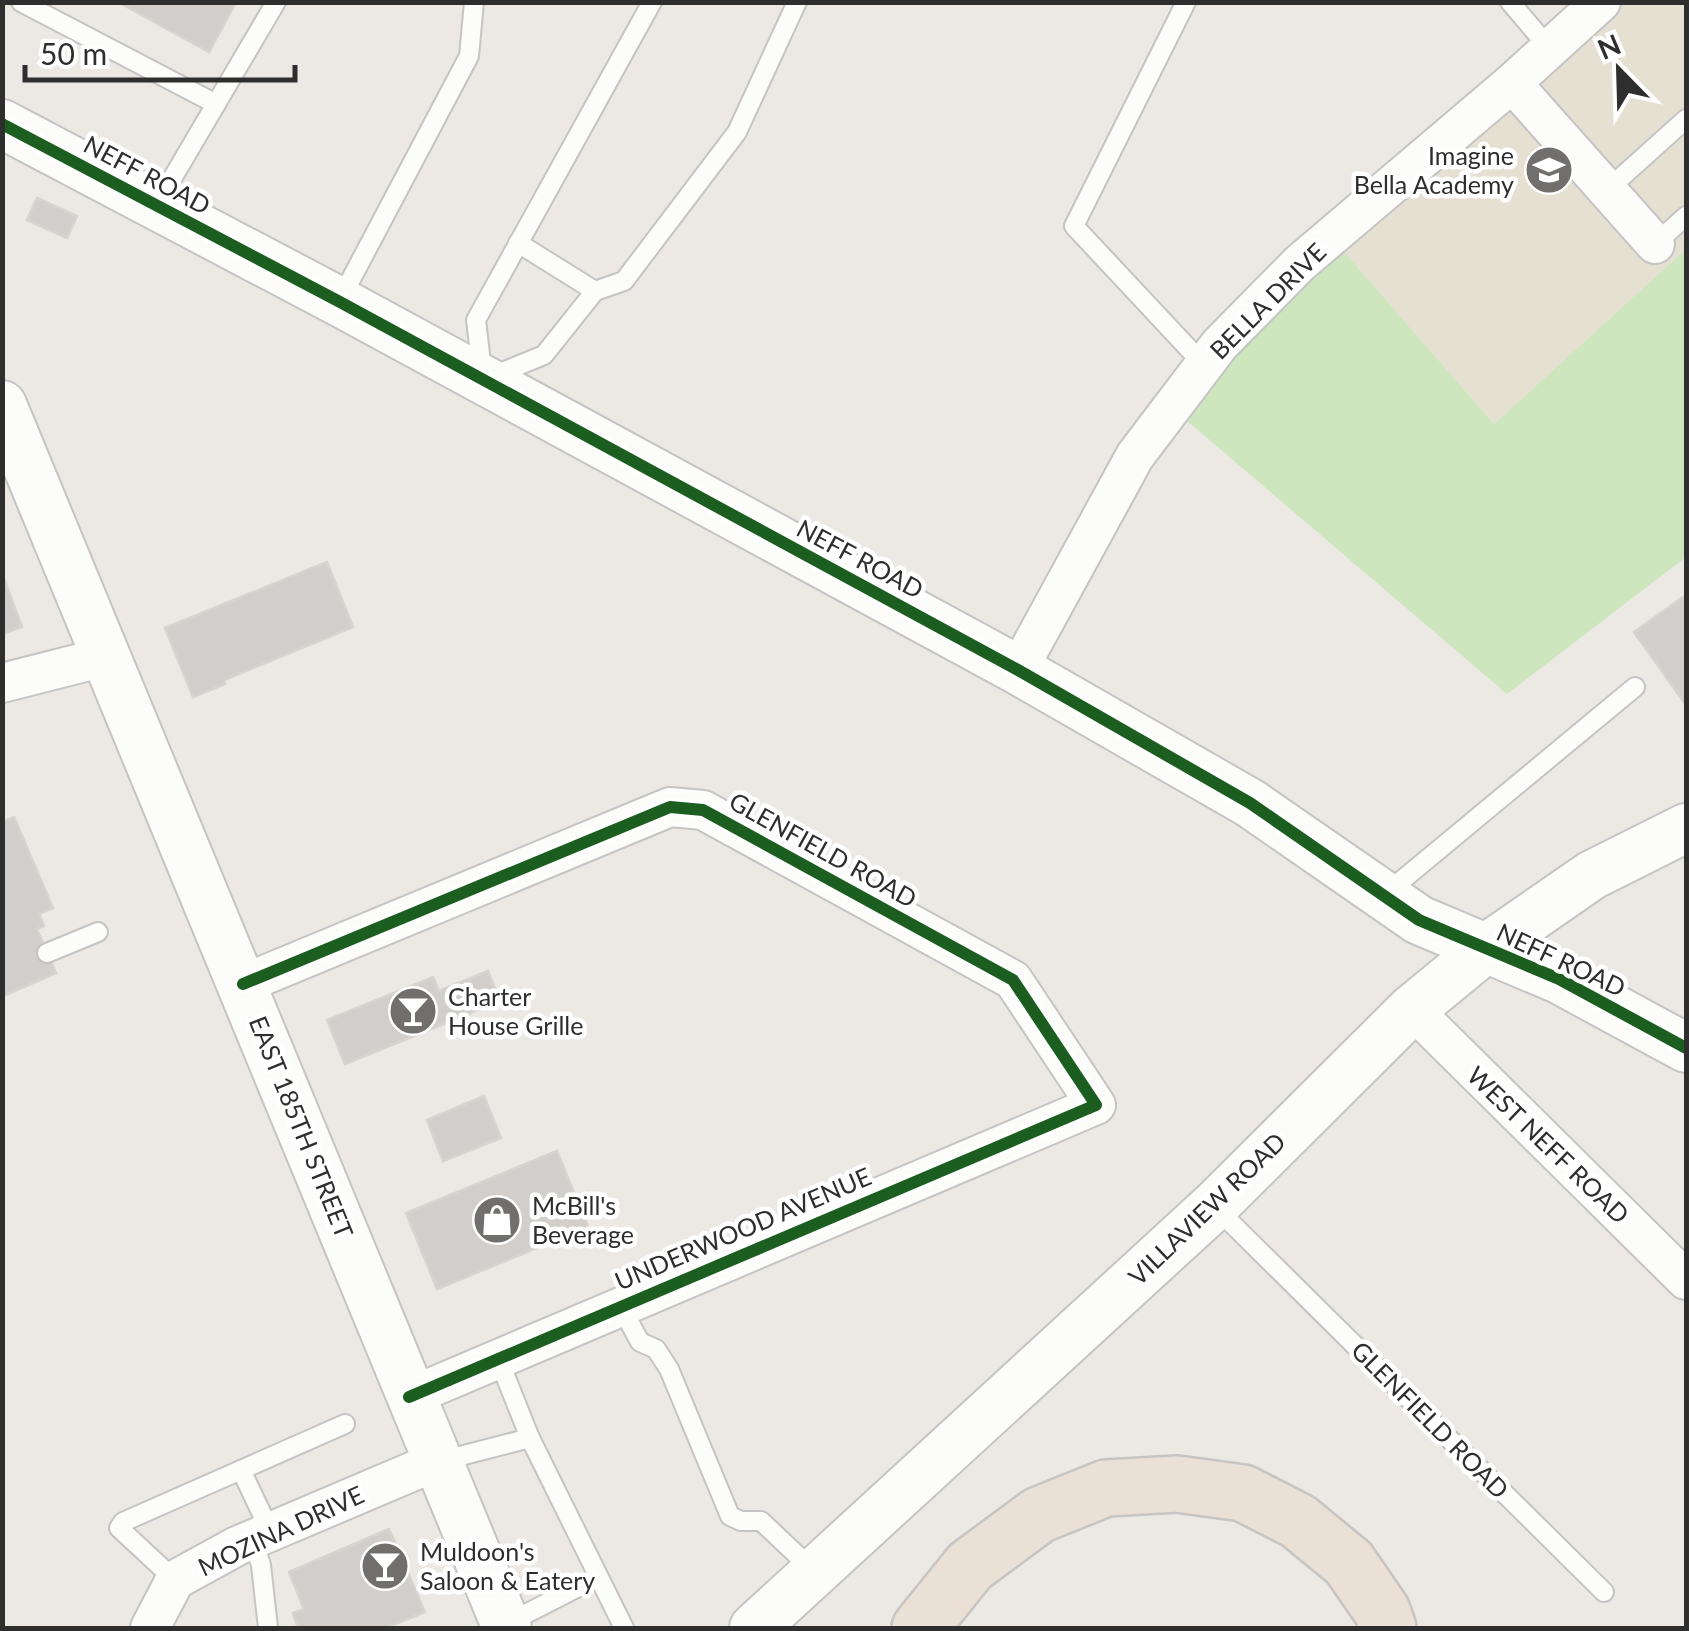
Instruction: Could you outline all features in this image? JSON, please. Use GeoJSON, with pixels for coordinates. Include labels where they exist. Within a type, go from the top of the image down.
{"type":"FeatureCollection","features":[{"type":"Feature","properties":{"kind":"highway"},"geometry":{"type":"LineString","coordinates":[[920,1628],[970,1566],[1039,1515],[1106,1488],[1177,1484],[1243,1494],[1298,1520],[1349,1563],[1382,1611],[1388,1628]]}},
{"type":"Feature","properties":{"kind":"street","name":"BELLA DRIVE"},"geometry":{"type":"LineString","coordinates":[[1018,670],[1135,456],[1220,344],[1300,264],[1512,83],[1600,2]]}},
{"type":"Feature","properties":{"kind":"street"},"geometry":{"type":"LineString","coordinates":[[1512,83],[1654,244]]}},
{"type":"Feature","properties":{"kind":"street","name":"NEFF ROAD"},"geometry":{"type":"LineString","coordinates":[[2,124],[340,302],[1018,670],[1250,803],[1419,920],[1559,979],[1686,1048]]}},
{"type":"Feature","properties":{"kind":"street","name":"EAST 185TH STREET"},"geometry":{"type":"LineString","coordinates":[[3,409],[243,984],[503,1627]]}},
{"type":"Feature","properties":{"kind":"street"},"geometry":{"type":"LineString","coordinates":[[2,683],[108,656]]}},
{"type":"Feature","properties":{"kind":"street","name":"GLENFIELD ROAD"},"geometry":{"type":"LineString","coordinates":[[243,984],[670,807],[704,810],[1014,980],[1096,1106]]}},
{"type":"Feature","properties":{"kind":"street","name":"VILLAVIEW ROAD"},"geometry":{"type":"LineString","coordinates":[[754,1628],[1214,1206],[1412,1009],[1486,949],[1592,876],[1686,828]]}},
{"type":"Feature","properties":{"kind":"street","name":"WEST NEFF ROAD"},"geometry":{"type":"LineString","coordinates":[[1412,1009],[1686,1280]]}},
{"type":"Feature","properties":{"kind":"street","name":"UNDERWOOD AVENUE"},"geometry":{"type":"LineString","coordinates":[[409,1397],[1096,1106]]}},
{"type":"Feature","properties":{"kind":"street","name":"MOZINA DRIVE"},"geometry":{"type":"LineString","coordinates":[[150,1628],[175,1580],[262,1536],[437,1462]]}},
{"type":"Feature","properties":{"kind":"lane"},"geometry":{"type":"LineString","coordinates":[[21,2],[216,104]]}},
{"type":"Feature","properties":{"kind":"lane"},"geometry":{"type":"LineString","coordinates":[[156,206],[276,2]]}},
{"type":"Feature","properties":{"kind":"lane"},"geometry":{"type":"LineString","coordinates":[[340,302],[469,56],[474,2]]}},
{"type":"Feature","properties":{"kind":"lane"},"geometry":{"type":"LineString","coordinates":[[652,2],[476,320],[483,380],[544,355],[595,290],[624,281],[737,132],[798,2]]}},
{"type":"Feature","properties":{"kind":"lane"},"geometry":{"type":"LineString","coordinates":[[1186,2],[1074,226],[1204,365]]}},
{"type":"Feature","properties":{"kind":"lane"},"geometry":{"type":"LineString","coordinates":[[1510,2],[1550,49]]}},
{"type":"Feature","properties":{"kind":"lane"},"geometry":{"type":"LineString","coordinates":[[1607,190],[1686,119]]}},
{"type":"Feature","properties":{"kind":"lane"},"geometry":{"type":"LineString","coordinates":[[1654,244],[1686,216]]}},
{"type":"Feature","properties":{"kind":"lane"},"geometry":{"type":"LineString","coordinates":[[518,242],[595,290]]}},
{"type":"Feature","properties":{"kind":"lane"},"geometry":{"type":"LineString","coordinates":[[1384,896],[1635,687]]}},
{"type":"Feature","properties":{"kind":"lane"},"geometry":{"type":"LineString","coordinates":[[48,953],[98,932]]}},
{"type":"Feature","properties":{"kind":"lane","name":"GLENFIELD ROAD"},"geometry":{"type":"LineString","coordinates":[[1214,1206],[1604,1592]]}},
{"type":"Feature","properties":{"kind":"lane"},"geometry":{"type":"LineString","coordinates":[[620,1305],[640,1342],[656,1349],[670,1369],[730,1516],[741,1521],[762,1520],[815,1572]]}},
{"type":"Feature","properties":{"kind":"lane"},"geometry":{"type":"LineString","coordinates":[[498,1358],[530,1438],[624,1628]]}},
{"type":"Feature","properties":{"kind":"lane"},"geometry":{"type":"LineString","coordinates":[[175,1580],[119,1528],[123,1522],[345,1424]]}},
{"type":"Feature","properties":{"kind":"lane"},"geometry":{"type":"LineString","coordinates":[[437,1462],[530,1438]]}},
{"type":"Feature","properties":{"kind":"lane"},"geometry":{"type":"LineString","coordinates":[[242,1470],[262,1536],[268,1628]]}},
{"type":"Feature","properties":{"kind":"lane"},"geometry":{"type":"LineString","coordinates":[[503,1627],[598,1578]]}},
{"type":"Feature","properties":{"kind":"shaded area","name":"Imagine Bella Academy"},"geometry":{"type":"Polygon","coordinates":[[[1599,3],[1686,3],[1686,249],[1494,424],[1331,237],[1599,3]]]}},
{"type":"Feature","properties":{"kind":"green space"},"geometry":{"type":"Polygon","coordinates":[[[1331,237],[1494,424],[1686,249],[1686,557],[1507,694],[1172,408],[1331,237]]]}},
{"type":"Feature","properties":{"kind":"building"},"geometry":{"type":"Polygon","coordinates":[[[118,2],[236,2],[209,52],[118,2]]]}},
{"type":"Feature","properties":{"kind":"building"},"geometry":{"type":"Polygon","coordinates":[[[37,198],[77,216],[67,238],[27,220],[37,198]]]}},
{"type":"Feature","properties":{"kind":"building"},"geometry":{"type":"Polygon","coordinates":[[[327,562],[353,627],[224,680],[225,684],[193,697],[165,628],[327,562]]]}},
{"type":"Feature","properties":{"kind":"building"},"geometry":{"type":"Polygon","coordinates":[[[2,573],[22,627],[2,634],[2,573]]]}},
{"type":"Feature","properties":{"kind":"building"},"geometry":{"type":"Polygon","coordinates":[[[1686,595],[1686,705],[1634,632],[1686,595]]]}},
{"type":"Feature","properties":{"kind":"building"},"geometry":{"type":"Polygon","coordinates":[[[14,817],[53,908],[39,914],[44,926],[37,929],[56,973],[3,996],[2,822],[14,817]]]}},
{"type":"Feature","properties":{"kind":"building","name":"Charter House Grille"},"geometry":{"type":"Polygon","coordinates":[[[488,971],[500,1001],[345,1064],[327,1020],[433,977],[439,991],[488,971]]]}},
{"type":"Feature","properties":{"kind":"building"},"geometry":{"type":"Polygon","coordinates":[[[484,1096],[501,1138],[443,1161],[427,1120],[484,1096]]]}},
{"type":"Feature","properties":{"kind":"building","name":"McBill's Beverage"},"geometry":{"type":"Polygon","coordinates":[[[557,1151],[588,1227],[437,1289],[406,1213],[557,1151]]]}},
{"type":"Feature","properties":{"kind":"building"},"geometry":{"type":"Polygon","coordinates":[[[389,1529],[425,1612],[386,1628],[298,1628],[293,1613],[304,1609],[289,1572],[389,1529]]]}},
{"type":"Feature","properties":{"kind":"cycle path"},"geometry":{"type":"LineString","coordinates":[[2,124],[340,302],[1018,670],[1250,803],[1419,920],[1559,979],[1686,1048]]}},
{"type":"Feature","properties":{"kind":"cycle path"},"geometry":{"type":"LineString","coordinates":[[243,984],[670,807],[703,810],[1013,980],[1096,1105],[409,1397]]}},
{"type":"Feature","properties":{"kind":"place","name":"Imagine Bella Academy"},"geometry":{"type":"Point","coordinates":[1549,170]}},
{"type":"Feature","properties":{"kind":"place","name":"Charter House Grille"},"geometry":{"type":"Point","coordinates":[413,1011]}},
{"type":"Feature","properties":{"kind":"place","name":"McBill's Beverage"},"geometry":{"type":"Point","coordinates":[497,1220]}},
{"type":"Feature","properties":{"kind":"place","name":"Muldoon's Saloon & Eatery"},"geometry":{"type":"Point","coordinates":[385,1566]}}]}
